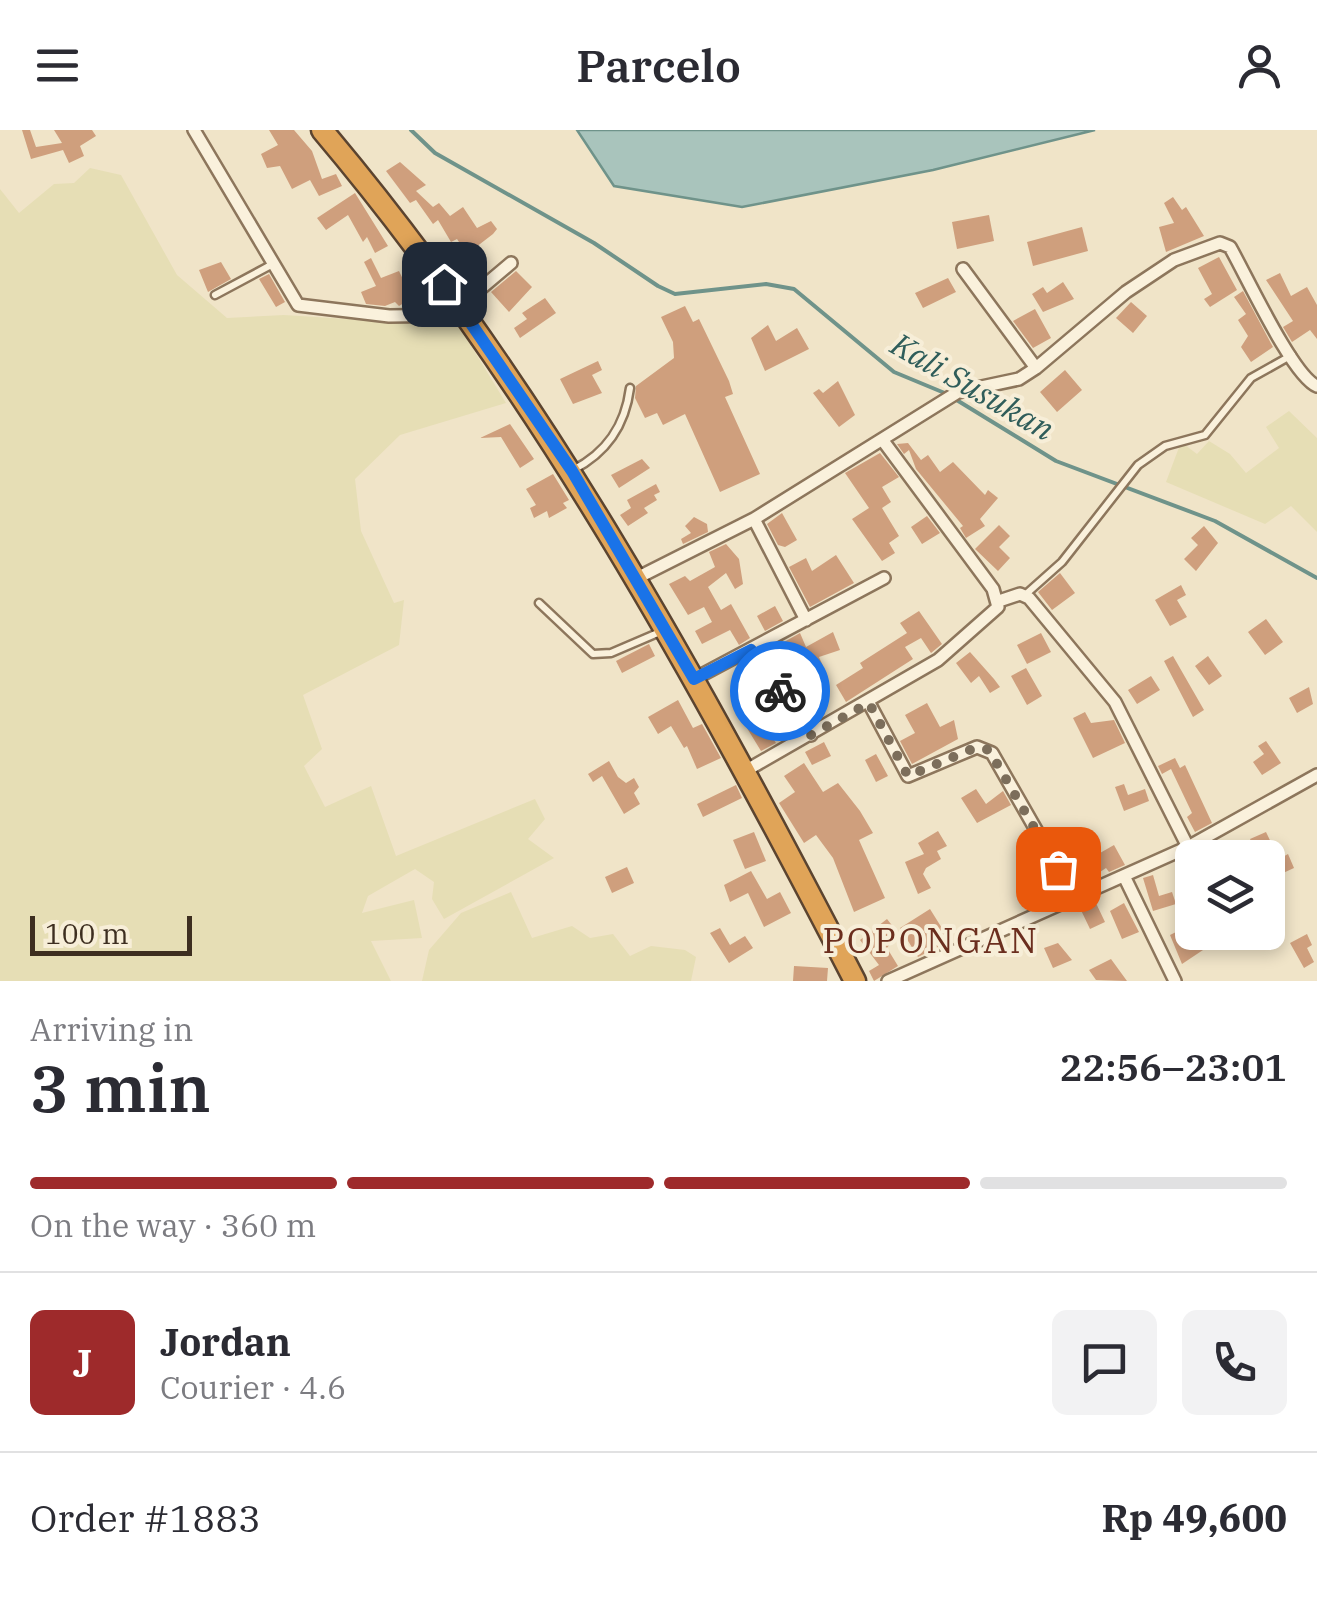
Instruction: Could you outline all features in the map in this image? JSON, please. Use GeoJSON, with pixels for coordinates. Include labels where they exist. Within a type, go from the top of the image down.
{"type":"FeatureCollection","features":[{"type":"Feature","properties":{"kind":"highway"},"geometry":{"type":"LineString","coordinates":[[322,130],[399,221],[572,471],[747,770],[855,981]]}},
{"type":"Feature","properties":{"kind":"street"},"geometry":{"type":"LineString","coordinates":[[194,130],[271,265],[302,308],[389,316],[463,311],[510,264]]}},
{"type":"Feature","properties":{"kind":"street"},"geometry":{"type":"LineString","coordinates":[[638,578],[754,519],[817,477],[884,442],[958,392],[1018,378],[1036,368],[1126,292],[1174,260],[1220,243],[1230,246],[1279,341],[1293,355],[1306,379],[1317,386]]}},
{"type":"Feature","properties":{"kind":"street"},"geometry":{"type":"LineString","coordinates":[[962,269],[1036,368]]}},
{"type":"Feature","properties":{"kind":"street"},"geometry":{"type":"LineString","coordinates":[[884,442],[1000,600]]}},
{"type":"Feature","properties":{"kind":"street"},"geometry":{"type":"LineString","coordinates":[[754,519],[806,620]]}},
{"type":"Feature","properties":{"kind":"street"},"geometry":{"type":"LineString","coordinates":[[694,679],[884,578]]}},
{"type":"Feature","properties":{"kind":"street"},"geometry":{"type":"LineString","coordinates":[[1000,600],[1024,596],[1116,702],[1185,840]]}},
{"type":"Feature","properties":{"kind":"street"},"geometry":{"type":"LineString","coordinates":[[747,770],[869,703],[946,655],[993,613],[1000,600]]}},
{"type":"Feature","properties":{"kind":"street"},"geometry":{"type":"LineString","coordinates":[[751,650],[811,735]]}},
{"type":"Feature","properties":{"kind":"street"},"geometry":{"type":"LineString","coordinates":[[869,703],[908,776],[977,747],[992,753],[1075,898]]}},
{"type":"Feature","properties":{"kind":"street"},"geometry":{"type":"LineString","coordinates":[[1199,840],[1317,775]]}},
{"type":"Feature","properties":{"kind":"street"},"geometry":{"type":"LineString","coordinates":[[888,981],[1175,852]]}},
{"type":"Feature","properties":{"kind":"street"},"geometry":{"type":"LineString","coordinates":[[1124,876],[1175,981]]}},
{"type":"Feature","properties":{"kind":"lane"},"geometry":{"type":"LineString","coordinates":[[215,295],[271,265]]}},
{"type":"Feature","properties":{"kind":"lane"},"geometry":{"type":"LineString","coordinates":[[1024,596],[1062,562],[1124,480],[1155,451],[1205,435],[1251,378],[1293,355]]}},
{"type":"Feature","properties":{"kind":"lane"},"geometry":{"type":"LineString","coordinates":[[572,471],[598,457],[613,439],[630,388]]}},
{"type":"Feature","properties":{"kind":"lane"},"geometry":{"type":"LineString","coordinates":[[539,603],[593,654],[611,653],[665,629]]}},
{"type":"Feature","properties":{"kind":"shaded area"},"geometry":{"type":"Polygon","coordinates":[[[90,168],[121,175],[177,275],[227,318],[284,315],[459,326],[506,403],[400,435],[355,479],[361,531],[394,603],[404,600],[399,645],[303,695],[322,749],[304,766],[325,807],[371,786],[396,856],[535,799],[545,819],[528,839],[554,858],[444,919],[432,899],[434,882],[415,869],[368,896],[362,913],[414,900],[422,938],[371,941],[391,981],[0,981],[0,189],[19,213],[54,184],[74,183],[90,168]]]}},
{"type":"Feature","properties":{"kind":"shaded area"},"geometry":{"type":"Polygon","coordinates":[[[1289,411],[1317,438],[1317,532],[1291,506],[1265,524],[1166,482],[1181,442],[1197,454],[1209,441],[1230,454],[1246,473],[1279,448],[1266,427],[1289,411]]]}},
{"type":"Feature","properties":{"kind":"shaded area"},"geometry":{"type":"Polygon","coordinates":[[[511,892],[532,938],[572,926],[590,938],[613,934],[630,956],[651,946],[685,950],[696,957],[691,981],[422,981],[429,950],[461,913],[511,892]]]}},
{"type":"Feature","properties":{"kind":"water"},"geometry":{"type":"Polygon","coordinates":[[[577,130],[1095,130],[933,170],[742,207],[614,186],[577,130]]]}},
{"type":"Feature","properties":{"kind":"building"},"geometry":{"type":"Polygon","coordinates":[[[22,130],[30,130],[36,147],[62,143],[54,130],[92,130],[96,136],[80,146],[84,156],[69,163],[63,150],[31,159],[22,130]]]}},
{"type":"Feature","properties":{"kind":"building"},"geometry":{"type":"Polygon","coordinates":[[[269,130],[294,130],[312,151],[322,179],[336,174],[342,186],[319,196],[310,180],[292,189],[280,166],[267,168],[261,154],[278,145],[269,130]]]}},
{"type":"Feature","properties":{"kind":"building"},"geometry":{"type":"Polygon","coordinates":[[[400,162],[426,185],[416,191],[433,207],[439,203],[450,216],[463,207],[477,228],[491,221],[497,229],[467,254],[457,239],[451,242],[438,220],[433,224],[416,200],[410,203],[386,171],[400,162]]]}},
{"type":"Feature","properties":{"kind":"building"},"geometry":{"type":"Polygon","coordinates":[[[355,193],[388,246],[375,253],[367,237],[363,242],[348,215],[326,230],[317,218],[355,193]]]}},
{"type":"Feature","properties":{"kind":"building"},"geometry":{"type":"Polygon","coordinates":[[[1173,197],[1182,210],[1186,207],[1204,236],[1166,252],[1159,227],[1174,223],[1164,203],[1173,197]]]}},
{"type":"Feature","properties":{"kind":"building"},"geometry":{"type":"Polygon","coordinates":[[[989,215],[994,241],[957,249],[952,222],[989,215]]]}},
{"type":"Feature","properties":{"kind":"building"},"geometry":{"type":"Polygon","coordinates":[[[1082,227],[1088,251],[1033,266],[1027,242],[1082,227]]]}},
{"type":"Feature","properties":{"kind":"building"},"geometry":{"type":"Polygon","coordinates":[[[1219,257],[1237,290],[1210,307],[1204,299],[1212,294],[1198,268],[1219,257]]]}},
{"type":"Feature","properties":{"kind":"building"},"geometry":{"type":"Polygon","coordinates":[[[371,258],[381,278],[399,271],[412,298],[399,306],[395,302],[385,306],[366,304],[361,292],[376,286],[364,262],[371,258]]]}},
{"type":"Feature","properties":{"kind":"building"},"geometry":{"type":"Polygon","coordinates":[[[221,262],[231,279],[208,292],[199,270],[221,262]]]}},
{"type":"Feature","properties":{"kind":"building"},"geometry":{"type":"Polygon","coordinates":[[[516,271],[532,287],[509,312],[491,292],[516,271]]]}},
{"type":"Feature","properties":{"kind":"building"},"geometry":{"type":"Polygon","coordinates":[[[1280,273],[1291,296],[1307,287],[1317,305],[1317,339],[1310,330],[1292,342],[1283,327],[1293,321],[1266,280],[1280,273]]]}},
{"type":"Feature","properties":{"kind":"building"},"geometry":{"type":"Polygon","coordinates":[[[269,274],[285,302],[276,307],[259,279],[269,274]]]}},
{"type":"Feature","properties":{"kind":"building"},"geometry":{"type":"Polygon","coordinates":[[[948,278],[956,292],[923,308],[915,293],[948,278]]]}},
{"type":"Feature","properties":{"kind":"building"},"geometry":{"type":"Polygon","coordinates":[[[1063,282],[1074,299],[1043,312],[1032,294],[1043,287],[1047,293],[1063,282]]]}},
{"type":"Feature","properties":{"kind":"building"},"geometry":{"type":"Polygon","coordinates":[[[1243,291],[1273,347],[1251,362],[1241,347],[1248,336],[1238,320],[1246,314],[1234,297],[1243,291]]]}},
{"type":"Feature","properties":{"kind":"building"},"geometry":{"type":"Polygon","coordinates":[[[545,298],[556,313],[520,338],[514,328],[527,319],[522,313],[545,298]]]}},
{"type":"Feature","properties":{"kind":"building"},"geometry":{"type":"Polygon","coordinates":[[[1131,302],[1147,316],[1133,333],[1116,318],[1131,302]]]}},
{"type":"Feature","properties":{"kind":"building"},"geometry":{"type":"Polygon","coordinates":[[[685,306],[693,322],[699,319],[729,381],[733,394],[725,397],[760,474],[720,492],[685,414],[663,425],[657,413],[645,418],[635,398],[636,386],[674,358],[673,342],[661,317],[685,306]]]}},
{"type":"Feature","properties":{"kind":"building"},"geometry":{"type":"Polygon","coordinates":[[[1035,309],[1051,338],[1033,348],[1013,321],[1035,309]]]}},
{"type":"Feature","properties":{"kind":"building"},"geometry":{"type":"Polygon","coordinates":[[[768,325],[776,341],[797,328],[809,349],[765,371],[751,338],[768,325]]]}},
{"type":"Feature","properties":{"kind":"building"},"geometry":{"type":"Polygon","coordinates":[[[598,361],[602,370],[592,375],[602,393],[573,404],[560,379],[598,361]]]}},
{"type":"Feature","properties":{"kind":"building"},"geometry":{"type":"Polygon","coordinates":[[[1065,370],[1082,390],[1057,412],[1040,392],[1065,370]]]}},
{"type":"Feature","properties":{"kind":"building"},"geometry":{"type":"Polygon","coordinates":[[[838,381],[855,415],[839,427],[813,393],[819,389],[823,393],[838,381]]]}},
{"type":"Feature","properties":{"kind":"building"},"geometry":{"type":"Polygon","coordinates":[[[510,424],[534,459],[520,468],[501,437],[480,438],[510,424]]]}},
{"type":"Feature","properties":{"kind":"building"},"geometry":{"type":"Polygon","coordinates":[[[908,443],[921,460],[928,455],[940,472],[953,462],[985,495],[988,490],[998,498],[980,519],[985,526],[966,538],[960,528],[963,526],[916,469],[909,450],[904,454],[897,444],[908,443]]]}},
{"type":"Feature","properties":{"kind":"building"},"geometry":{"type":"Polygon","coordinates":[[[880,453],[899,477],[882,487],[891,502],[882,508],[899,536],[889,543],[895,553],[882,561],[852,519],[869,508],[845,473],[880,453]]]}},
{"type":"Feature","properties":{"kind":"building"},"geometry":{"type":"Polygon","coordinates":[[[642,459],[650,468],[619,488],[611,475],[642,459]]]}},
{"type":"Feature","properties":{"kind":"building"},"geometry":{"type":"Polygon","coordinates":[[[553,474],[569,500],[563,503],[567,508],[549,518],[547,511],[534,518],[530,508],[536,505],[526,489],[553,474]]]}},
{"type":"Feature","properties":{"kind":"building"},"geometry":{"type":"Polygon","coordinates":[[[656,484],[660,492],[654,495],[657,500],[644,508],[648,513],[628,526],[620,515],[631,508],[627,500],[656,484]]]}},
{"type":"Feature","properties":{"kind":"building"},"geometry":{"type":"Polygon","coordinates":[[[782,513],[797,540],[785,547],[778,545],[767,524],[782,513]]]}},
{"type":"Feature","properties":{"kind":"building"},"geometry":{"type":"Polygon","coordinates":[[[927,516],[940,533],[922,544],[911,527],[927,516]]]}},
{"type":"Feature","properties":{"kind":"building"},"geometry":{"type":"Polygon","coordinates":[[[694,517],[707,524],[708,532],[683,544],[681,539],[691,533],[685,526],[694,517]]]}},
{"type":"Feature","properties":{"kind":"building"},"geometry":{"type":"Polygon","coordinates":[[[999,525],[1010,536],[999,547],[1010,558],[998,571],[975,549],[999,525]]]}},
{"type":"Feature","properties":{"kind":"building"},"geometry":{"type":"Polygon","coordinates":[[[1204,526],[1218,543],[1196,571],[1184,559],[1198,545],[1191,538],[1204,526]]]}},
{"type":"Feature","properties":{"kind":"building"},"geometry":{"type":"Polygon","coordinates":[[[726,544],[739,559],[743,584],[735,589],[726,573],[708,587],[721,610],[731,604],[750,638],[739,645],[730,630],[702,644],[695,631],[712,622],[704,607],[688,615],[669,584],[685,576],[690,581],[715,567],[709,552],[726,544]]]}},
{"type":"Feature","properties":{"kind":"building"},"geometry":{"type":"Polygon","coordinates":[[[836,555],[854,583],[810,607],[789,567],[806,558],[812,571],[836,555]]]}},
{"type":"Feature","properties":{"kind":"building"},"geometry":{"type":"Polygon","coordinates":[[[1060,573],[1075,593],[1052,610],[1038,592],[1060,573]]]}},
{"type":"Feature","properties":{"kind":"building"},"geometry":{"type":"Polygon","coordinates":[[[1181,585],[1186,595],[1177,600],[1187,617],[1170,626],[1155,600],[1181,585]]]}},
{"type":"Feature","properties":{"kind":"building"},"geometry":{"type":"Polygon","coordinates":[[[775,606],[783,621],[765,631],[757,616],[775,606]]]}},
{"type":"Feature","properties":{"kind":"building"},"geometry":{"type":"Polygon","coordinates":[[[919,611],[942,644],[931,653],[921,638],[905,647],[913,659],[846,702],[836,685],[863,668],[860,663],[907,633],[900,623],[919,611]]]}},
{"type":"Feature","properties":{"kind":"building"},"geometry":{"type":"Polygon","coordinates":[[[1266,619],[1283,642],[1265,655],[1248,632],[1266,619]]]}},
{"type":"Feature","properties":{"kind":"building"},"geometry":{"type":"Polygon","coordinates":[[[833,632],[840,650],[819,657],[823,666],[788,681],[779,661],[773,664],[768,651],[800,633],[806,647],[833,632]]]}},
{"type":"Feature","properties":{"kind":"building"},"geometry":{"type":"Polygon","coordinates":[[[1041,633],[1051,652],[1027,664],[1017,645],[1041,633]]]}},
{"type":"Feature","properties":{"kind":"building"},"geometry":{"type":"Polygon","coordinates":[[[649,644],[655,656],[622,673],[616,661],[649,644]]]}},
{"type":"Feature","properties":{"kind":"building"},"geometry":{"type":"Polygon","coordinates":[[[970,652],[1000,687],[990,693],[979,676],[971,683],[956,663],[970,652]]]}},
{"type":"Feature","properties":{"kind":"building"},"geometry":{"type":"Polygon","coordinates":[[[1173,656],[1204,710],[1193,717],[1164,661],[1173,656]]]}},
{"type":"Feature","properties":{"kind":"building"},"geometry":{"type":"Polygon","coordinates":[[[1208,656],[1222,676],[1209,685],[1195,666],[1208,656]]]}},
{"type":"Feature","properties":{"kind":"building"},"geometry":{"type":"Polygon","coordinates":[[[1026,668],[1042,696],[1027,705],[1011,676],[1026,668]]]}},
{"type":"Feature","properties":{"kind":"building"},"geometry":{"type":"Polygon","coordinates":[[[1151,676],[1160,690],[1137,704],[1128,690],[1151,676]]]}},
{"type":"Feature","properties":{"kind":"building"},"geometry":{"type":"Polygon","coordinates":[[[755,684],[768,708],[777,703],[784,714],[764,724],[776,743],[761,751],[739,715],[744,712],[735,695],[755,684]]]}},
{"type":"Feature","properties":{"kind":"building"},"geometry":{"type":"Polygon","coordinates":[[[816,684],[825,701],[819,704],[825,714],[813,721],[795,696],[816,684]]]}},
{"type":"Feature","properties":{"kind":"building"},"geometry":{"type":"Polygon","coordinates":[[[1309,687],[1313,704],[1297,713],[1289,698],[1309,687]]]}},
{"type":"Feature","properties":{"kind":"building"},"geometry":{"type":"Polygon","coordinates":[[[678,700],[693,728],[702,724],[721,758],[697,769],[687,746],[684,748],[671,726],[658,734],[648,717],[678,700]]]}},
{"type":"Feature","properties":{"kind":"building"},"geometry":{"type":"Polygon","coordinates":[[[927,703],[940,727],[954,720],[958,739],[912,764],[900,741],[915,733],[905,715],[927,703]]]}},
{"type":"Feature","properties":{"kind":"building"},"geometry":{"type":"Polygon","coordinates":[[[1085,712],[1091,723],[1114,720],[1125,743],[1093,758],[1073,718],[1085,712]]]}},
{"type":"Feature","properties":{"kind":"building"},"geometry":{"type":"Polygon","coordinates":[[[1266,741],[1281,763],[1262,775],[1253,762],[1264,754],[1258,746],[1266,741]]]}},
{"type":"Feature","properties":{"kind":"building"},"geometry":{"type":"Polygon","coordinates":[[[824,742],[831,756],[812,765],[805,752],[824,742]]]}},
{"type":"Feature","properties":{"kind":"building"},"geometry":{"type":"Polygon","coordinates":[[[876,754],[888,776],[876,782],[865,760],[876,754]]]}},
{"type":"Feature","properties":{"kind":"building"},"geometry":{"type":"Polygon","coordinates":[[[1175,758],[1180,768],[1185,765],[1212,823],[1195,832],[1187,817],[1192,813],[1171,769],[1162,774],[1158,766],[1175,758]]]}},
{"type":"Feature","properties":{"kind":"building"},"geometry":{"type":"Polygon","coordinates":[[[609,761],[618,777],[626,783],[634,778],[639,787],[634,793],[640,804],[624,814],[602,776],[593,782],[588,774],[609,761]]]}},
{"type":"Feature","properties":{"kind":"building"},"geometry":{"type":"Polygon","coordinates":[[[804,763],[823,792],[838,783],[860,811],[873,833],[859,840],[885,898],[854,912],[833,858],[816,835],[804,843],[779,803],[795,792],[784,776],[804,763]]]}},
{"type":"Feature","properties":{"kind":"building"},"geometry":{"type":"Polygon","coordinates":[[[1124,784],[1128,795],[1145,789],[1149,801],[1124,811],[1115,787],[1124,784]]]}},
{"type":"Feature","properties":{"kind":"building"},"geometry":{"type":"Polygon","coordinates":[[[736,785],[742,798],[703,817],[697,804],[736,785]]]}},
{"type":"Feature","properties":{"kind":"building"},"geometry":{"type":"Polygon","coordinates":[[[976,789],[986,804],[1003,791],[1011,805],[977,823],[961,798],[976,789]]]}},
{"type":"Feature","properties":{"kind":"building"},"geometry":{"type":"Polygon","coordinates":[[[938,831],[947,846],[937,851],[941,859],[923,874],[931,888],[918,894],[905,862],[924,854],[918,843],[938,831]]]}},
{"type":"Feature","properties":{"kind":"building"},"geometry":{"type":"Polygon","coordinates":[[[754,832],[766,861],[745,869],[733,840],[754,832]]]}},
{"type":"Feature","properties":{"kind":"building"},"geometry":{"type":"Polygon","coordinates":[[[1266,832],[1270,840],[1250,840],[1266,832]]]}},
{"type":"Feature","properties":{"kind":"building"},"geometry":{"type":"Polygon","coordinates":[[[1114,845],[1125,865],[1109,872],[1106,868],[1079,886],[1065,862],[1081,853],[1086,861],[1114,845]]]}},
{"type":"Feature","properties":{"kind":"building"},"geometry":{"type":"Polygon","coordinates":[[[1288,854],[1294,868],[1285,872],[1285,856],[1288,854]]]}},
{"type":"Feature","properties":{"kind":"building"},"geometry":{"type":"Polygon","coordinates":[[[627,867],[634,883],[612,893],[605,877],[627,867]]]}},
{"type":"Feature","properties":{"kind":"building"},"geometry":{"type":"Polygon","coordinates":[[[751,871],[767,899],[780,892],[791,913],[764,927],[748,893],[730,902],[724,885],[751,871]]]}},
{"type":"Feature","properties":{"kind":"building"},"geometry":{"type":"Polygon","coordinates":[[[1153,875],[1159,896],[1172,892],[1175,904],[1153,911],[1143,878],[1153,875]]]}},
{"type":"Feature","properties":{"kind":"building"},"geometry":{"type":"Polygon","coordinates":[[[1094,899],[1105,922],[1090,929],[1079,906],[1094,899]]]}},
{"type":"Feature","properties":{"kind":"building"},"geometry":{"type":"Polygon","coordinates":[[[1124,903],[1139,932],[1122,939],[1110,911],[1124,903]]]}},
{"type":"Feature","properties":{"kind":"building"},"geometry":{"type":"Polygon","coordinates":[[[930,909],[950,941],[918,957],[900,928],[930,909]]]}},
{"type":"Feature","properties":{"kind":"building"},"geometry":{"type":"Polygon","coordinates":[[[887,919],[898,933],[887,948],[898,966],[874,981],[869,971],[879,965],[860,940],[887,919]]]}},
{"type":"Feature","properties":{"kind":"building"},"geometry":{"type":"Polygon","coordinates":[[[720,928],[730,945],[745,936],[753,948],[729,963],[710,933],[720,928]]]}},
{"type":"Feature","properties":{"kind":"building"},"geometry":{"type":"Polygon","coordinates":[[[1307,934],[1312,945],[1307,948],[1314,962],[1304,968],[1290,943],[1307,934]]]}},
{"type":"Feature","properties":{"kind":"building"},"geometry":{"type":"Polygon","coordinates":[[[1058,943],[1072,960],[1053,968],[1044,948],[1058,943]]]}},
{"type":"Feature","properties":{"kind":"building"},"geometry":{"type":"Polygon","coordinates":[[[1176,950],[1203,950],[1182,964],[1176,950]]]}},
{"type":"Feature","properties":{"kind":"building"},"geometry":{"type":"Polygon","coordinates":[[[1111,959],[1127,981],[1096,980],[1089,970],[1111,959]]]}},
{"type":"Feature","properties":{"kind":"building"},"geometry":{"type":"Polygon","coordinates":[[[794,966],[828,968],[827,981],[793,981],[794,966]]]}},
{"type":"Feature","properties":{"kind":"waterway","name":"Kali Susukan"},"geometry":{"type":"LineString","coordinates":[[411,130],[435,153],[594,243],[658,286],[675,294],[766,284],[794,289],[894,372],[947,394]]}},
{"type":"Feature","properties":{"kind":"waterway","name":"Kali Susukan"},"geometry":{"type":"LineString","coordinates":[[955,399],[1056,461],[1215,521],[1317,578]]}},
{"type":"Feature","properties":{"kind":"way so far"},"geometry":{"type":"LineString","coordinates":[[780,691],[811,735],[869,703],[908,776],[977,747],[989,750],[1058,869]]}},
{"type":"Feature","properties":{"kind":"district","name":"POPONGAN"},"geometry":{"type":"Point","coordinates":[931,940]}},
{"type":"Feature","properties":{"kind":"route"},"geometry":{"type":"LineString","coordinates":[[444,284],[493,350],[572,471],[694,679],[751,650],[780,691]]}}]}
